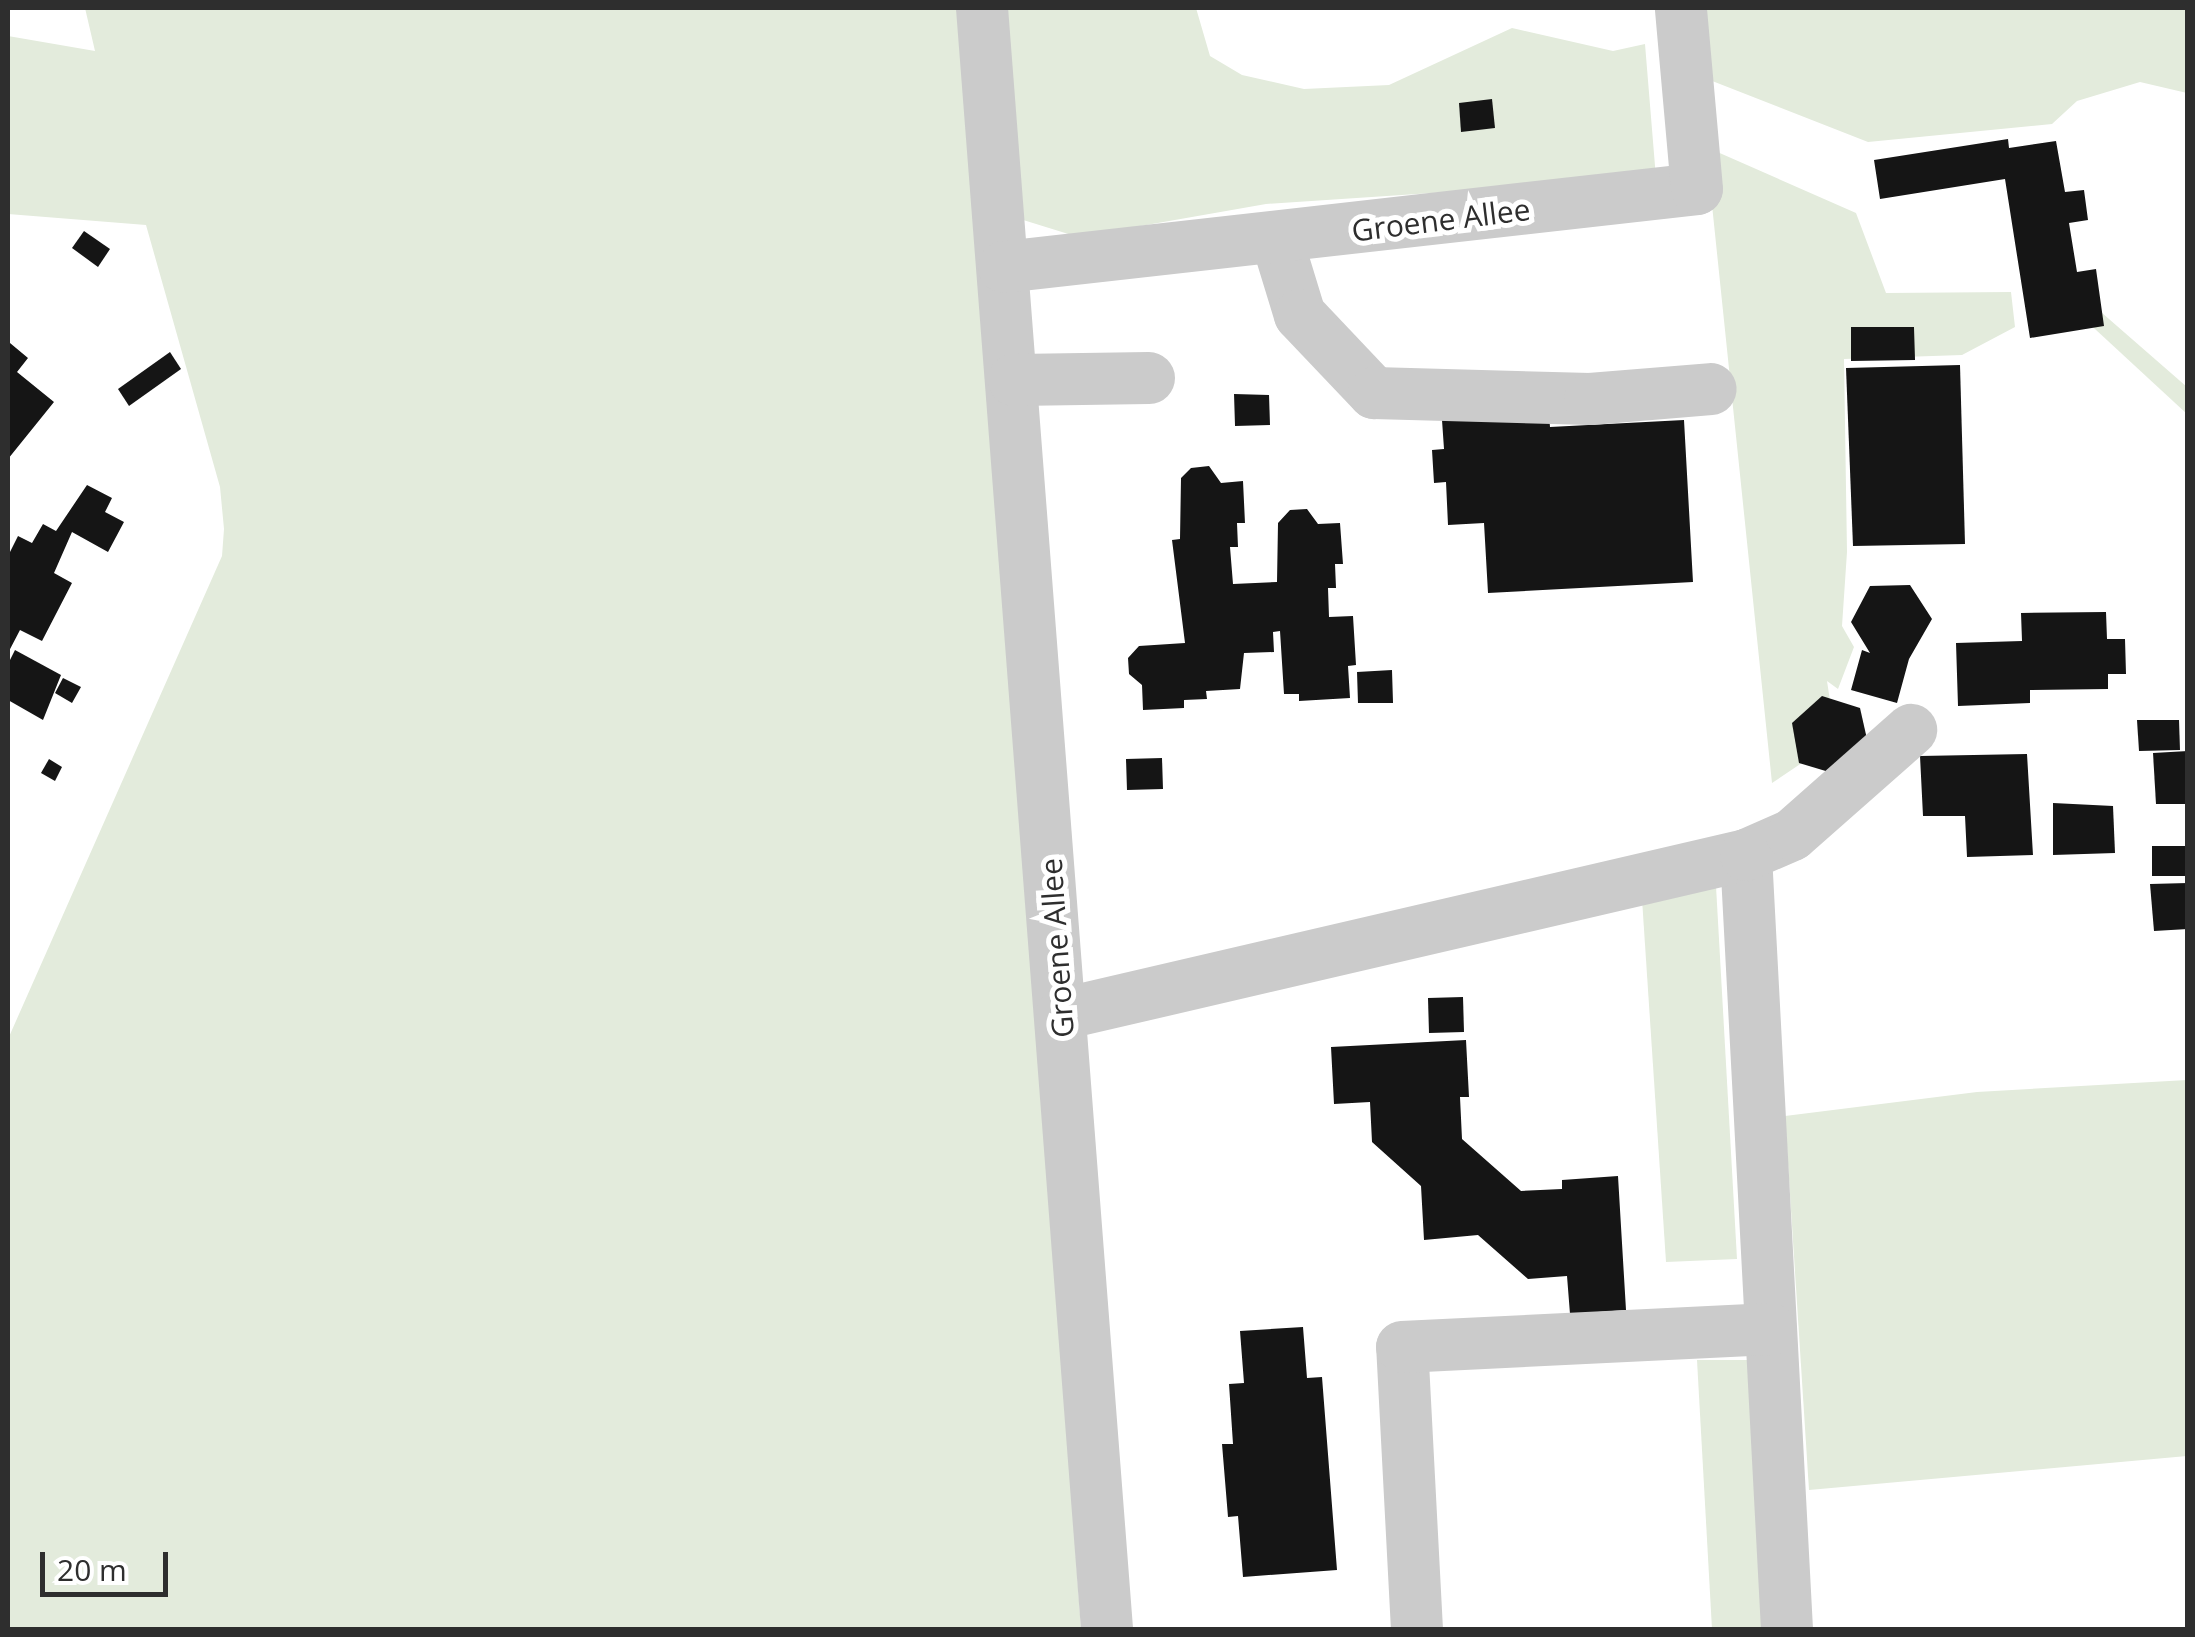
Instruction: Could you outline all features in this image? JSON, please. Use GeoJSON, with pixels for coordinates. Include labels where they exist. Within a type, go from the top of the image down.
{"type":"FeatureCollection","features":[{"type":"Feature","properties":{"kind":"street","name":"Groene Allee"},"geometry":{"type":"LineString","coordinates":[[982,8],[1014,380],[1107,1630]]}},
{"type":"Feature","properties":{"kind":"street","name":"Groene Allee"},"geometry":{"type":"LineString","coordinates":[[1004,267],[1278,240],[1696,189],[1681,8]]}},
{"type":"Feature","properties":{"kind":"street"},"geometry":{"type":"LineString","coordinates":[[1278,240],[1300,314],[1374,393],[1590,399],[1711,389]]}},
{"type":"Feature","properties":{"kind":"street"},"geometry":{"type":"LineString","coordinates":[[1014,380],[1148,378]]}},
{"type":"Feature","properties":{"kind":"street"},"geometry":{"type":"LineString","coordinates":[[1062,1014],[1746,855],[1792,836],[1911,730]]}},
{"type":"Feature","properties":{"kind":"street"},"geometry":{"type":"LineString","coordinates":[[1746,855],[1787,1630]]}},
{"type":"Feature","properties":{"kind":"street"},"geometry":{"type":"LineString","coordinates":[[1417,1630],[1402,1347],[1771,1329]]}},
{"type":"Feature","properties":{"kind":"green space"},"geometry":{"type":"Polygon","coordinates":[[[85,8],[967,8],[1081,1629],[8,1629],[8,1039],[222,556],[224,529],[220,487],[146,225],[8,214],[8,36],[95,51],[85,8]]]}},
{"type":"Feature","properties":{"kind":"green space"},"geometry":{"type":"Polygon","coordinates":[[[992,8],[1196,8],[1210,56],[1242,75],[1304,89],[1389,85],[1512,28],[1613,51],[1645,44],[1656,178],[1266,204],[1078,237],[1004,214],[992,8]]]}},
{"type":"Feature","properties":{"kind":"green space"},"geometry":{"type":"Polygon","coordinates":[[[1697,8],[2187,8],[2187,93],[2140,82],[2077,101],[2052,124],[1868,142],[1702,77],[1697,8]]]}},
{"type":"Feature","properties":{"kind":"green space"},"geometry":{"type":"Polygon","coordinates":[[[1706,147],[1856,213],[1886,293],[2011,292],[2015,327],[1962,355],[1844,359],[1847,552],[1842,626],[1854,647],[1838,689],[1827,681],[1836,740],[1772,783],[1706,147]]]}},
{"type":"Feature","properties":{"kind":"green space"},"geometry":{"type":"Polygon","coordinates":[[[2078,292],[2187,387],[2187,414],[2082,317],[2078,292]]]}},
{"type":"Feature","properties":{"kind":"green space"},"geometry":{"type":"Polygon","coordinates":[[[1716,886],[1737,1259],[1666,1262],[1642,899],[1716,886]]]}},
{"type":"Feature","properties":{"kind":"green space"},"geometry":{"type":"Polygon","coordinates":[[[2187,1080],[2187,1456],[1809,1490],[1785,1116],[1977,1092],[2187,1080]]]}},
{"type":"Feature","properties":{"kind":"green space"},"geometry":{"type":"Polygon","coordinates":[[[1697,1360],[1765,1360],[1775,1629],[1712,1629],[1697,1360]]]}},
{"type":"Feature","properties":{"kind":"building"},"geometry":{"type":"Polygon","coordinates":[[[1492,99],[1495,128],[1461,132],[1459,103],[1492,99]]]}},
{"type":"Feature","properties":{"kind":"building"},"geometry":{"type":"Polygon","coordinates":[[[2008,139],[2009,148],[2056,141],[2065,192],[2084,190],[2088,220],[2069,223],[2077,272],[2096,269],[2104,326],[2030,338],[2005,179],[1880,199],[1874,160],[2008,139]]]}},
{"type":"Feature","properties":{"kind":"building"},"geometry":{"type":"Polygon","coordinates":[[[84,231],[110,249],[98,267],[72,248],[84,231]]]}},
{"type":"Feature","properties":{"kind":"building"},"geometry":{"type":"Polygon","coordinates":[[[1851,327],[1914,327],[1915,360],[1851,361],[1851,327]]]}},
{"type":"Feature","properties":{"kind":"building"},"geometry":{"type":"Polygon","coordinates":[[[10,343],[28,358],[17,372],[54,402],[8,459],[10,343]]]}},
{"type":"Feature","properties":{"kind":"building"},"geometry":{"type":"Polygon","coordinates":[[[170,352],[181,369],[129,406],[118,389],[170,352]]]}},
{"type":"Feature","properties":{"kind":"building"},"geometry":{"type":"Polygon","coordinates":[[[1960,365],[1965,544],[1853,546],[1846,368],[1960,365]]]}},
{"type":"Feature","properties":{"kind":"building"},"geometry":{"type":"Polygon","coordinates":[[[1234,394],[1269,395],[1270,425],[1235,426],[1234,394]]]}},
{"type":"Feature","properties":{"kind":"building"},"geometry":{"type":"Polygon","coordinates":[[[1549,415],[1550,427],[1684,420],[1693,582],[1488,593],[1484,523],[1448,525],[1446,482],[1434,483],[1432,450],[1444,449],[1442,420],[1549,415]]]}},
{"type":"Feature","properties":{"kind":"building"},"geometry":{"type":"Polygon","coordinates":[[[1209,466],[1221,483],[1243,481],[1245,523],[1237,523],[1238,547],[1230,547],[1233,584],[1277,582],[1278,523],[1290,510],[1307,509],[1318,524],[1340,523],[1343,564],[1335,564],[1336,588],[1328,588],[1329,617],[1353,616],[1356,665],[1348,666],[1350,698],[1299,701],[1299,694],[1284,694],[1280,631],[1273,632],[1274,652],[1244,653],[1240,689],[1206,691],[1207,699],[1184,700],[1184,708],[1143,710],[1142,685],[1129,674],[1128,658],[1139,646],[1185,643],[1172,540],[1180,539],[1181,478],[1191,468],[1209,466]]]}},
{"type":"Feature","properties":{"kind":"building"},"geometry":{"type":"Polygon","coordinates":[[[87,485],[112,498],[105,512],[124,522],[108,552],[72,532],[54,573],[72,583],[42,641],[20,630],[8,653],[8,556],[18,536],[32,543],[43,524],[56,531],[87,485]]]}},
{"type":"Feature","properties":{"kind":"building"},"geometry":{"type":"Polygon","coordinates":[[[1910,585],[1932,619],[1909,659],[1897,703],[1851,690],[1862,650],[1870,653],[1851,622],[1870,586],[1910,585]]]}},
{"type":"Feature","properties":{"kind":"building"},"geometry":{"type":"Polygon","coordinates":[[[2106,612],[2107,639],[2125,639],[2126,674],[2108,674],[2108,689],[2030,690],[2030,703],[1958,706],[1956,643],[2022,641],[2021,613],[2106,612]]]}},
{"type":"Feature","properties":{"kind":"building"},"geometry":{"type":"Polygon","coordinates":[[[15,650],[61,675],[43,720],[8,700],[8,664],[15,650]]]}},
{"type":"Feature","properties":{"kind":"building"},"geometry":{"type":"Polygon","coordinates":[[[1392,670],[1393,703],[1358,703],[1357,672],[1392,670]]]}},
{"type":"Feature","properties":{"kind":"building"},"geometry":{"type":"Polygon","coordinates":[[[63,678],[81,687],[72,703],[55,693],[63,678]]]}},
{"type":"Feature","properties":{"kind":"building"},"geometry":{"type":"Polygon","coordinates":[[[1822,696],[1860,708],[1869,748],[1839,775],[1799,763],[1792,723],[1822,696]]]}},
{"type":"Feature","properties":{"kind":"building"},"geometry":{"type":"Polygon","coordinates":[[[2137,720],[2179,720],[2180,750],[2139,751],[2137,720]]]}},
{"type":"Feature","properties":{"kind":"building"},"geometry":{"type":"Polygon","coordinates":[[[2188,751],[2188,804],[2156,804],[2153,753],[2188,751]]]}},
{"type":"Feature","properties":{"kind":"building"},"geometry":{"type":"Polygon","coordinates":[[[2027,754],[2033,855],[1967,857],[1965,816],[1923,816],[1920,756],[2027,754]]]}},
{"type":"Feature","properties":{"kind":"building"},"geometry":{"type":"Polygon","coordinates":[[[1162,758],[1163,789],[1127,790],[1126,759],[1162,758]]]}},
{"type":"Feature","properties":{"kind":"building"},"geometry":{"type":"Polygon","coordinates":[[[49,759],[62,767],[55,781],[41,773],[49,759]]]}},
{"type":"Feature","properties":{"kind":"building"},"geometry":{"type":"Polygon","coordinates":[[[2053,803],[2113,806],[2115,853],[2053,855],[2053,803]]]}},
{"type":"Feature","properties":{"kind":"building"},"geometry":{"type":"Polygon","coordinates":[[[2152,846],[2188,846],[2188,876],[2152,876],[2152,846]]]}},
{"type":"Feature","properties":{"kind":"building"},"geometry":{"type":"Polygon","coordinates":[[[2188,883],[2188,929],[2154,931],[2150,884],[2188,883]]]}},
{"type":"Feature","properties":{"kind":"building"},"geometry":{"type":"Polygon","coordinates":[[[1463,997],[1464,1032],[1429,1033],[1428,998],[1463,997]]]}},
{"type":"Feature","properties":{"kind":"building"},"geometry":{"type":"Polygon","coordinates":[[[1466,1040],[1469,1097],[1460,1097],[1462,1139],[1521,1191],[1562,1189],[1562,1180],[1618,1176],[1626,1310],[1570,1314],[1567,1276],[1528,1279],[1478,1235],[1424,1240],[1421,1186],[1372,1142],[1370,1102],[1334,1104],[1331,1047],[1466,1040]]]}},
{"type":"Feature","properties":{"kind":"building"},"geometry":{"type":"Polygon","coordinates":[[[1303,1327],[1307,1378],[1322,1377],[1337,1570],[1243,1577],[1238,1516],[1228,1517],[1222,1444],[1233,1444],[1229,1384],[1244,1383],[1240,1331],[1303,1327]]]}}]}
